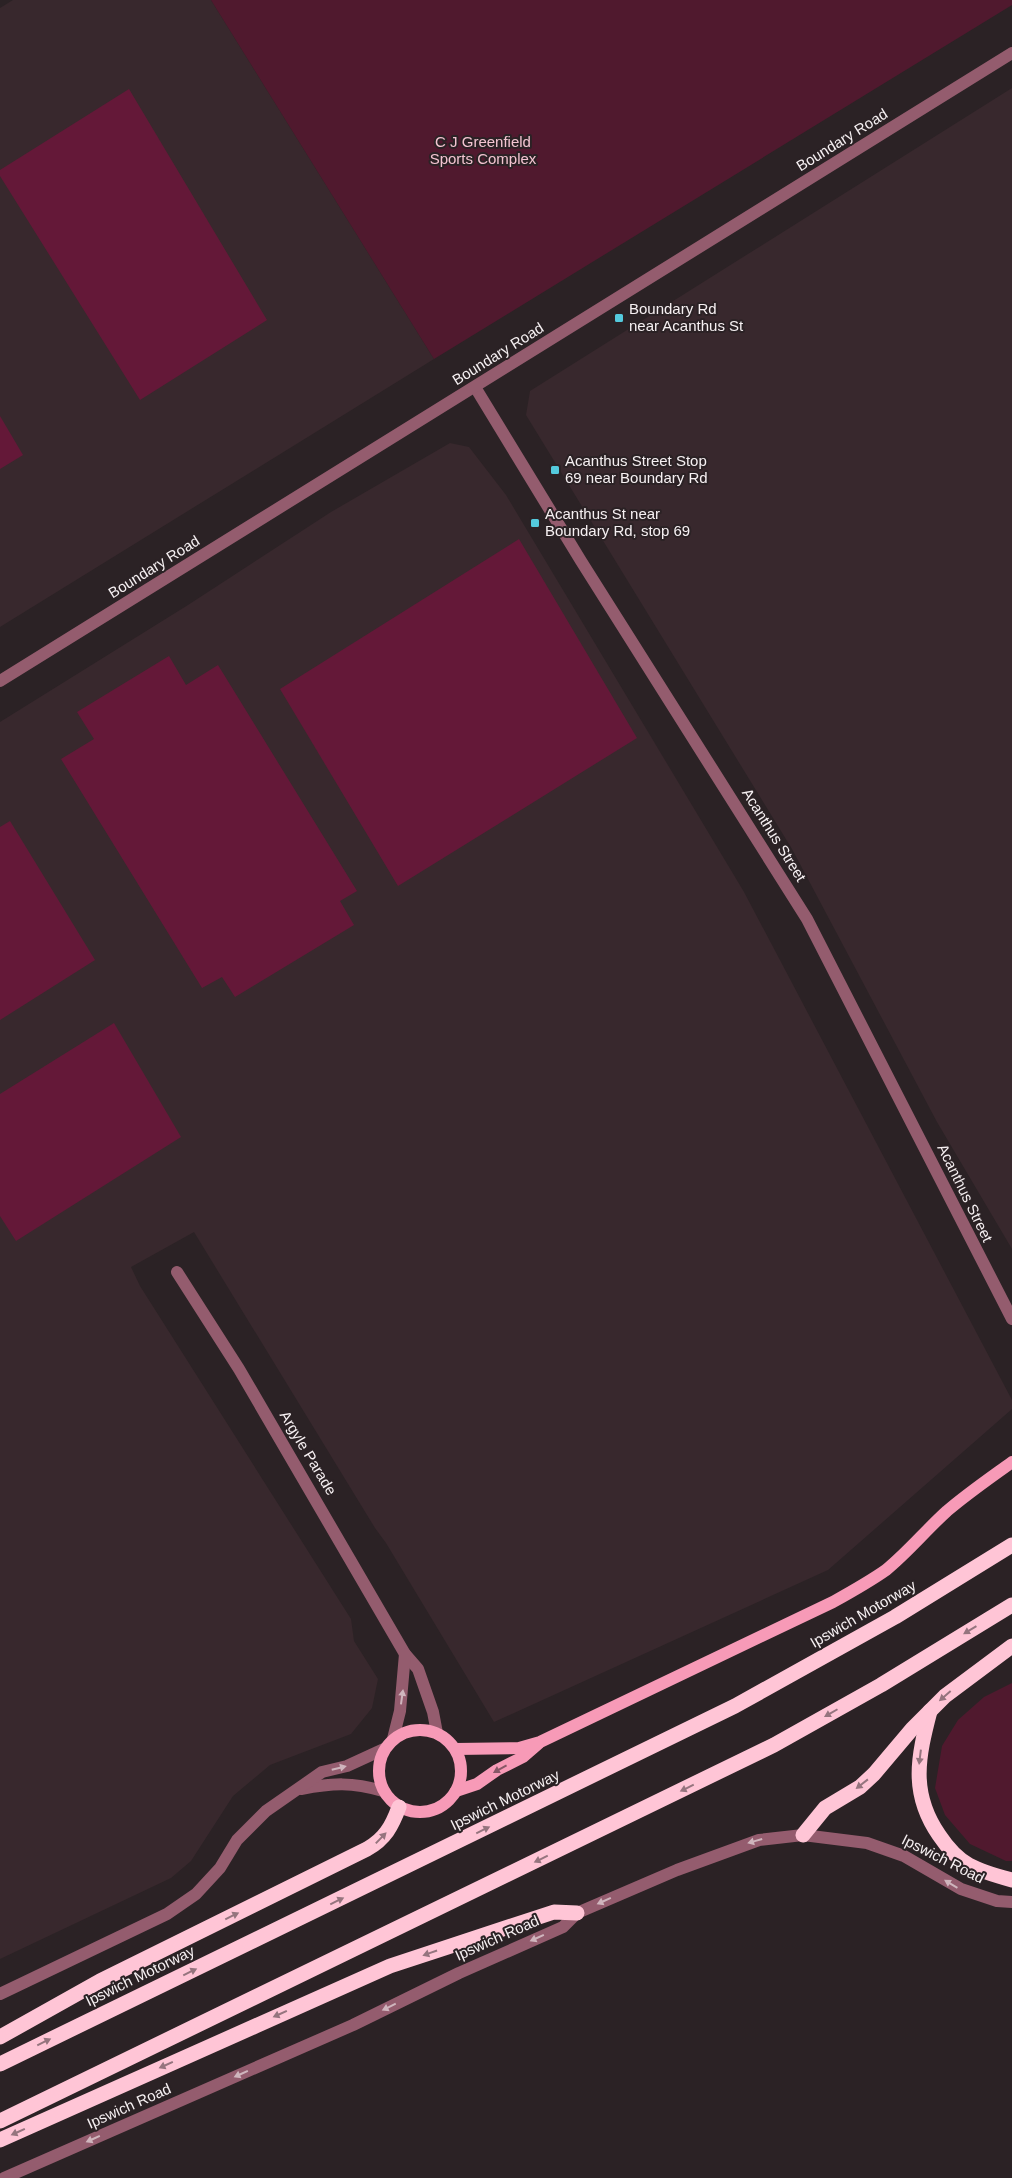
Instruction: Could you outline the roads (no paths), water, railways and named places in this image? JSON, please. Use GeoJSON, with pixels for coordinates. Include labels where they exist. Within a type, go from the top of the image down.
{"type":"FeatureCollection","features":[{"type":"Feature","properties":{"kind":"highway","name":"Ipswich Motorway"},"geometry":{"type":"LineString","coordinates":[[0,2064],[726,1710],[895,1617],[1012,1545]]}},
{"type":"Feature","properties":{"kind":"highway"},"geometry":{"type":"LineString","coordinates":[[0,2121],[774,1745],[880,1685],[1012,1604]]}},
{"type":"Feature","properties":{"kind":"highway"},"geometry":{"type":"LineString","coordinates":[[803,1835],[825,1808],[860,1787],[874,1774],[930,1709],[961,1682],[1012,1646]]}},
{"type":"Feature","properties":{"kind":"highway"},"geometry":{"type":"LineString","coordinates":[[930,1709],[918,1770],[924,1809],[948,1849],[967,1864],[986,1873],[1012,1880]]}},
{"type":"Feature","properties":{"kind":"highway"},"geometry":{"type":"LineString","coordinates":[[0,2037],[100,1981],[378,1843],[386,1834],[399,1807]]}},
{"type":"Feature","properties":{"kind":"highway"},"geometry":{"type":"LineString","coordinates":[[0,2140],[390,1966],[554,1912],[577,1913]]}},
{"type":"Feature","properties":{"kind":"main road"},"geometry":{"type":"LineString","coordinates":[[456,1749],[510,1748],[540,1742],[861,1587],[899,1558],[946,1512],[1012,1462]]}},
{"type":"Feature","properties":{"kind":"main road"},"geometry":{"type":"LineString","coordinates":[[414,1730],[437,1733],[448,1740],[456,1749],[461,1770],[456,1791],[448,1801],[431,1810],[411,1812],[399,1807],[383,1791],[378,1770],[388,1744],[402,1733],[414,1730]]}},
{"type":"Feature","properties":{"kind":"main road"},"geometry":{"type":"LineString","coordinates":[[456,1791],[477,1784],[497,1770],[523,1757],[540,1742]]}},
{"type":"Feature","properties":{"kind":"street","name":"Boundary Road"},"geometry":{"type":"LineString","coordinates":[[0,681],[1012,53]]}},
{"type":"Feature","properties":{"kind":"street","name":"Acanthus Street"},"geometry":{"type":"LineString","coordinates":[[475,387],[586,569],[807,919],[1012,1319]]}},
{"type":"Feature","properties":{"kind":"street","name":"Argyle Parade"},"geometry":{"type":"LineString","coordinates":[[178,1272],[244,1377],[405,1654],[418,1669],[433,1712],[437,1733]]}},
{"type":"Feature","properties":{"kind":"street"},"geometry":{"type":"LineString","coordinates":[[0,1994],[167,1914],[196,1894],[220,1868],[237,1840],[266,1811],[322,1772],[347,1766],[388,1744],[400,1711],[405,1654]]}},
{"type":"Feature","properties":{"kind":"street"},"geometry":{"type":"LineString","coordinates":[[296,1790],[341,1783],[362,1784],[383,1791]]}},
{"type":"Feature","properties":{"kind":"street","name":"Ipswich Road"},"geometry":{"type":"LineString","coordinates":[[4,2178],[353,2025],[459,1973],[563,1927],[577,1913],[731,1849],[759,1840],[803,1835],[845,1838],[887,1849],[921,1865],[960,1889],[997,1901],[1012,1902]]}},
{"type":"Feature","properties":{"kind":"place","name":"Boundary Rd near Acanthus St"},"geometry":{"type":"Point","coordinates":[619,318]}},
{"type":"Feature","properties":{"kind":"place","name":"Acanthus Street Stop 69 near Boundary Rd"},"geometry":{"type":"Point","coordinates":[555,470]}},
{"type":"Feature","properties":{"kind":"place","name":"Acanthus St near Boundary Rd, stop 69"},"geometry":{"type":"Point","coordinates":[535,523]}},
{"type":"Feature","properties":{"kind":"park label","name":"C J Greenfield Sports Complex"},"geometry":{"type":"Point","coordinates":[483,150]}}]}
